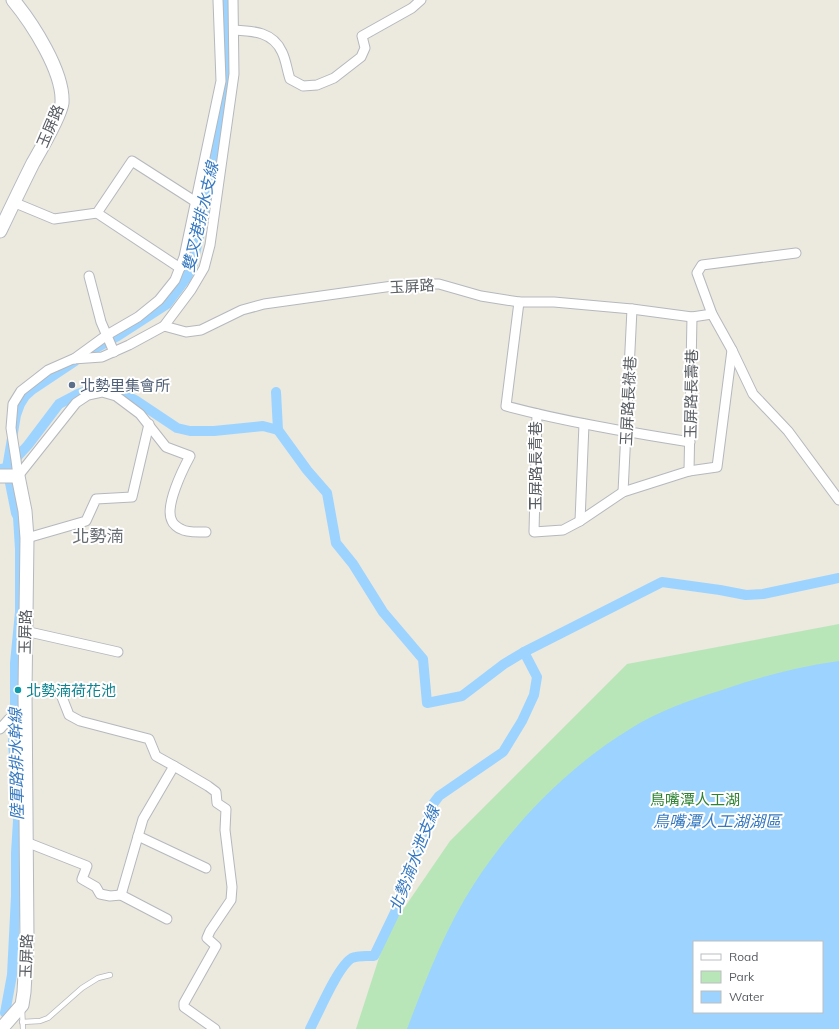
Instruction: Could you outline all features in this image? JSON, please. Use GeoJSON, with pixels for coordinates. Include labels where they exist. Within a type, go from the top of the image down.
{"type":"FeatureCollection","features":[{"type":"Feature","properties":{"kind":"street","name":"玉屏路"},"geometry":{"type":"LineString","coordinates":[[0,231],[54,124],[62,104],[61,86],[52,62],[25,15],[13,0]]}},
{"type":"Feature","properties":{"kind":"street"},"geometry":{"type":"LineString","coordinates":[[73,359],[107,335],[138,318],[159,300],[175,280],[180,268],[184,257],[221,81],[218,0]]}},
{"type":"Feature","properties":{"kind":"street","name":"玉屏路"},"geometry":{"type":"LineString","coordinates":[[22,1005],[27,939],[24,718],[27,538],[25,511],[10,428],[13,404],[21,390],[48,370],[73,359],[102,357],[129,345],[164,326],[191,290],[204,268],[210,245],[234,74],[233,0]]}},
{"type":"Feature","properties":{"kind":"street"},"geometry":{"type":"LineString","coordinates":[[234,30],[261,33],[274,40],[283,52],[290,79],[303,86],[317,85],[334,78],[361,57],[365,48],[362,36],[412,8],[421,0]]}},
{"type":"Feature","properties":{"kind":"street"},"geometry":{"type":"LineString","coordinates":[[97,213],[132,161],[196,202]]}},
{"type":"Feature","properties":{"kind":"street"},"geometry":{"type":"LineString","coordinates":[[14,202],[54,219],[97,213],[180,268]]}},
{"type":"Feature","properties":{"kind":"street"},"geometry":{"type":"LineString","coordinates":[[796,253],[702,265],[697,272],[712,314],[732,350],[753,394],[788,431],[839,500]]}},
{"type":"Feature","properties":{"kind":"street"},"geometry":{"type":"LineString","coordinates":[[89,276],[101,322],[114,352]]}},
{"type":"Feature","properties":{"kind":"street","name":"玉屏路"},"geometry":{"type":"LineString","coordinates":[[164,326],[186,332],[201,330],[242,310],[264,304],[407,284],[439,284],[481,296],[519,302],[554,302],[632,309],[692,317],[712,314]]}},
{"type":"Feature","properties":{"kind":"street","name":"玉屏路長青巷"},"geometry":{"type":"LineString","coordinates":[[519,302],[506,406],[537,414],[534,532],[563,530],[580,520]]}},
{"type":"Feature","properties":{"kind":"street","name":"玉屏路長祿巷"},"geometry":{"type":"LineString","coordinates":[[622,492],[632,309]]}},
{"type":"Feature","properties":{"kind":"street","name":"玉屏路長壽巷"},"geometry":{"type":"LineString","coordinates":[[689,471],[692,317]]}},
{"type":"Feature","properties":{"kind":"street"},"geometry":{"type":"LineString","coordinates":[[580,520],[622,492],[689,471],[718,467],[732,350]]}},
{"type":"Feature","properties":{"kind":"street"},"geometry":{"type":"LineString","coordinates":[[2,476],[17,471],[35,454],[76,403],[88,395],[102,392],[116,396],[140,414],[166,447],[190,456],[182,470],[175,489],[169,514],[172,522],[182,530],[206,532]]}},
{"type":"Feature","properties":{"kind":"street"},"geometry":{"type":"LineString","coordinates":[[537,414],[626,432],[690,442]]}},
{"type":"Feature","properties":{"kind":"street"},"geometry":{"type":"LineString","coordinates":[[27,538],[86,520],[96,498],[132,497],[149,424]]}},
{"type":"Feature","properties":{"kind":"street"},"geometry":{"type":"LineString","coordinates":[[580,520],[584,424]]}},
{"type":"Feature","properties":{"kind":"street"},"geometry":{"type":"LineString","coordinates":[[25,631],[118,652]]}},
{"type":"Feature","properties":{"kind":"street"},"geometry":{"type":"LineString","coordinates":[[25,691],[60,692],[69,715],[80,721],[149,739],[156,756],[216,792],[217,803],[226,809],[225,830],[232,887],[231,900],[210,931],[207,938],[216,946],[184,1003],[184,1007],[215,1029]]}},
{"type":"Feature","properties":{"kind":"street"},"geometry":{"type":"LineString","coordinates":[[0,729],[9,719],[24,718]]}},
{"type":"Feature","properties":{"kind":"street"},"geometry":{"type":"LineString","coordinates":[[121,895],[143,819],[174,766]]}},
{"type":"Feature","properties":{"kind":"street"},"geometry":{"type":"LineString","coordinates":[[138,836],[206,868]]}},
{"type":"Feature","properties":{"kind":"street"},"geometry":{"type":"LineString","coordinates":[[26,842],[87,866],[82,879],[96,887],[100,894],[110,896],[121,895],[167,919]]}},
{"type":"Feature","properties":{"kind":"street"},"geometry":{"type":"LineString","coordinates":[[0,1029],[22,1005]]}},
{"type":"Feature","properties":{"kind":"lane"},"geometry":{"type":"LineString","coordinates":[[22,1022],[40,1021],[48,1018],[82,988],[98,978],[110,975]]}},
{"type":"Feature","properties":{"kind":"lane"},"geometry":{"type":"LineString","coordinates":[[22,1005],[23,1029]]}},
{"type":"Feature","properties":{"kind":"green space","name":"鳥嘴潭人工湖湖區"},"geometry":{"type":"Polygon","coordinates":[[[839,624],[839,1029],[356,1029],[387,933],[450,841],[627,664],[839,624]]]}},
{"type":"Feature","properties":{"kind":"water","name":"鳥嘴潭人工湖湖區"},"geometry":{"type":"Polygon","coordinates":[[[839,661],[839,1029],[407,1029],[445,936],[474,884],[507,839],[564,778],[607,744],[630,729],[663,711],[751,681],[794,669],[839,661]]]}},
{"type":"Feature","properties":{"kind":"waterway","name":"雙叉港排水支線"},"geometry":{"type":"LineString","coordinates":[[89,352],[116,337],[167,304],[187,277],[193,263],[209,192],[227,87],[229,51],[226,0]]}},
{"type":"Feature","properties":{"kind":"waterway","name":"陸軍路排水幹線"},"geometry":{"type":"LineString","coordinates":[[5,1013],[12,975],[16,896],[18,821],[13,743],[15,663],[20,612],[20,549],[18,517],[7,468],[16,415],[25,396],[75,361]]}},
{"type":"Feature","properties":{"kind":"waterway"},"geometry":{"type":"LineString","coordinates":[[0,469],[7,468],[28,445],[59,404],[78,394],[99,386],[116,391],[135,400],[177,428],[190,431],[214,431],[263,426],[278,430]]}},
{"type":"Feature","properties":{"kind":"waterway"},"geometry":{"type":"LineString","coordinates":[[276,392],[278,430],[307,470],[327,493],[336,543],[353,564],[383,612],[423,659],[427,703],[462,696],[504,664],[524,652],[662,582],[746,595],[763,594],[839,578]]}},
{"type":"Feature","properties":{"kind":"waterway","name":"北勢湳水泄支線"},"geometry":{"type":"LineString","coordinates":[[310,1029],[335,979],[347,963],[352,958],[357,956],[374,956],[400,902],[433,804],[439,796],[503,752],[522,721],[534,695],[537,677],[524,652]]}},
{"type":"Feature","properties":{"kind":"place","name":"北勢里集會所"},"geometry":{"type":"Point","coordinates":[72,385]}},
{"type":"Feature","properties":{"kind":"place","name":"北勢湳荷花池"},"geometry":{"type":"Point","coordinates":[18,690]}},
{"type":"Feature","properties":{"kind":"district","name":"北勢湳"},"geometry":{"type":"Point","coordinates":[98,535]}},
{"type":"Feature","properties":{"kind":"park label","name":"鳥嘴潭人工湖"},"geometry":{"type":"Point","coordinates":[695,799]}}]}
